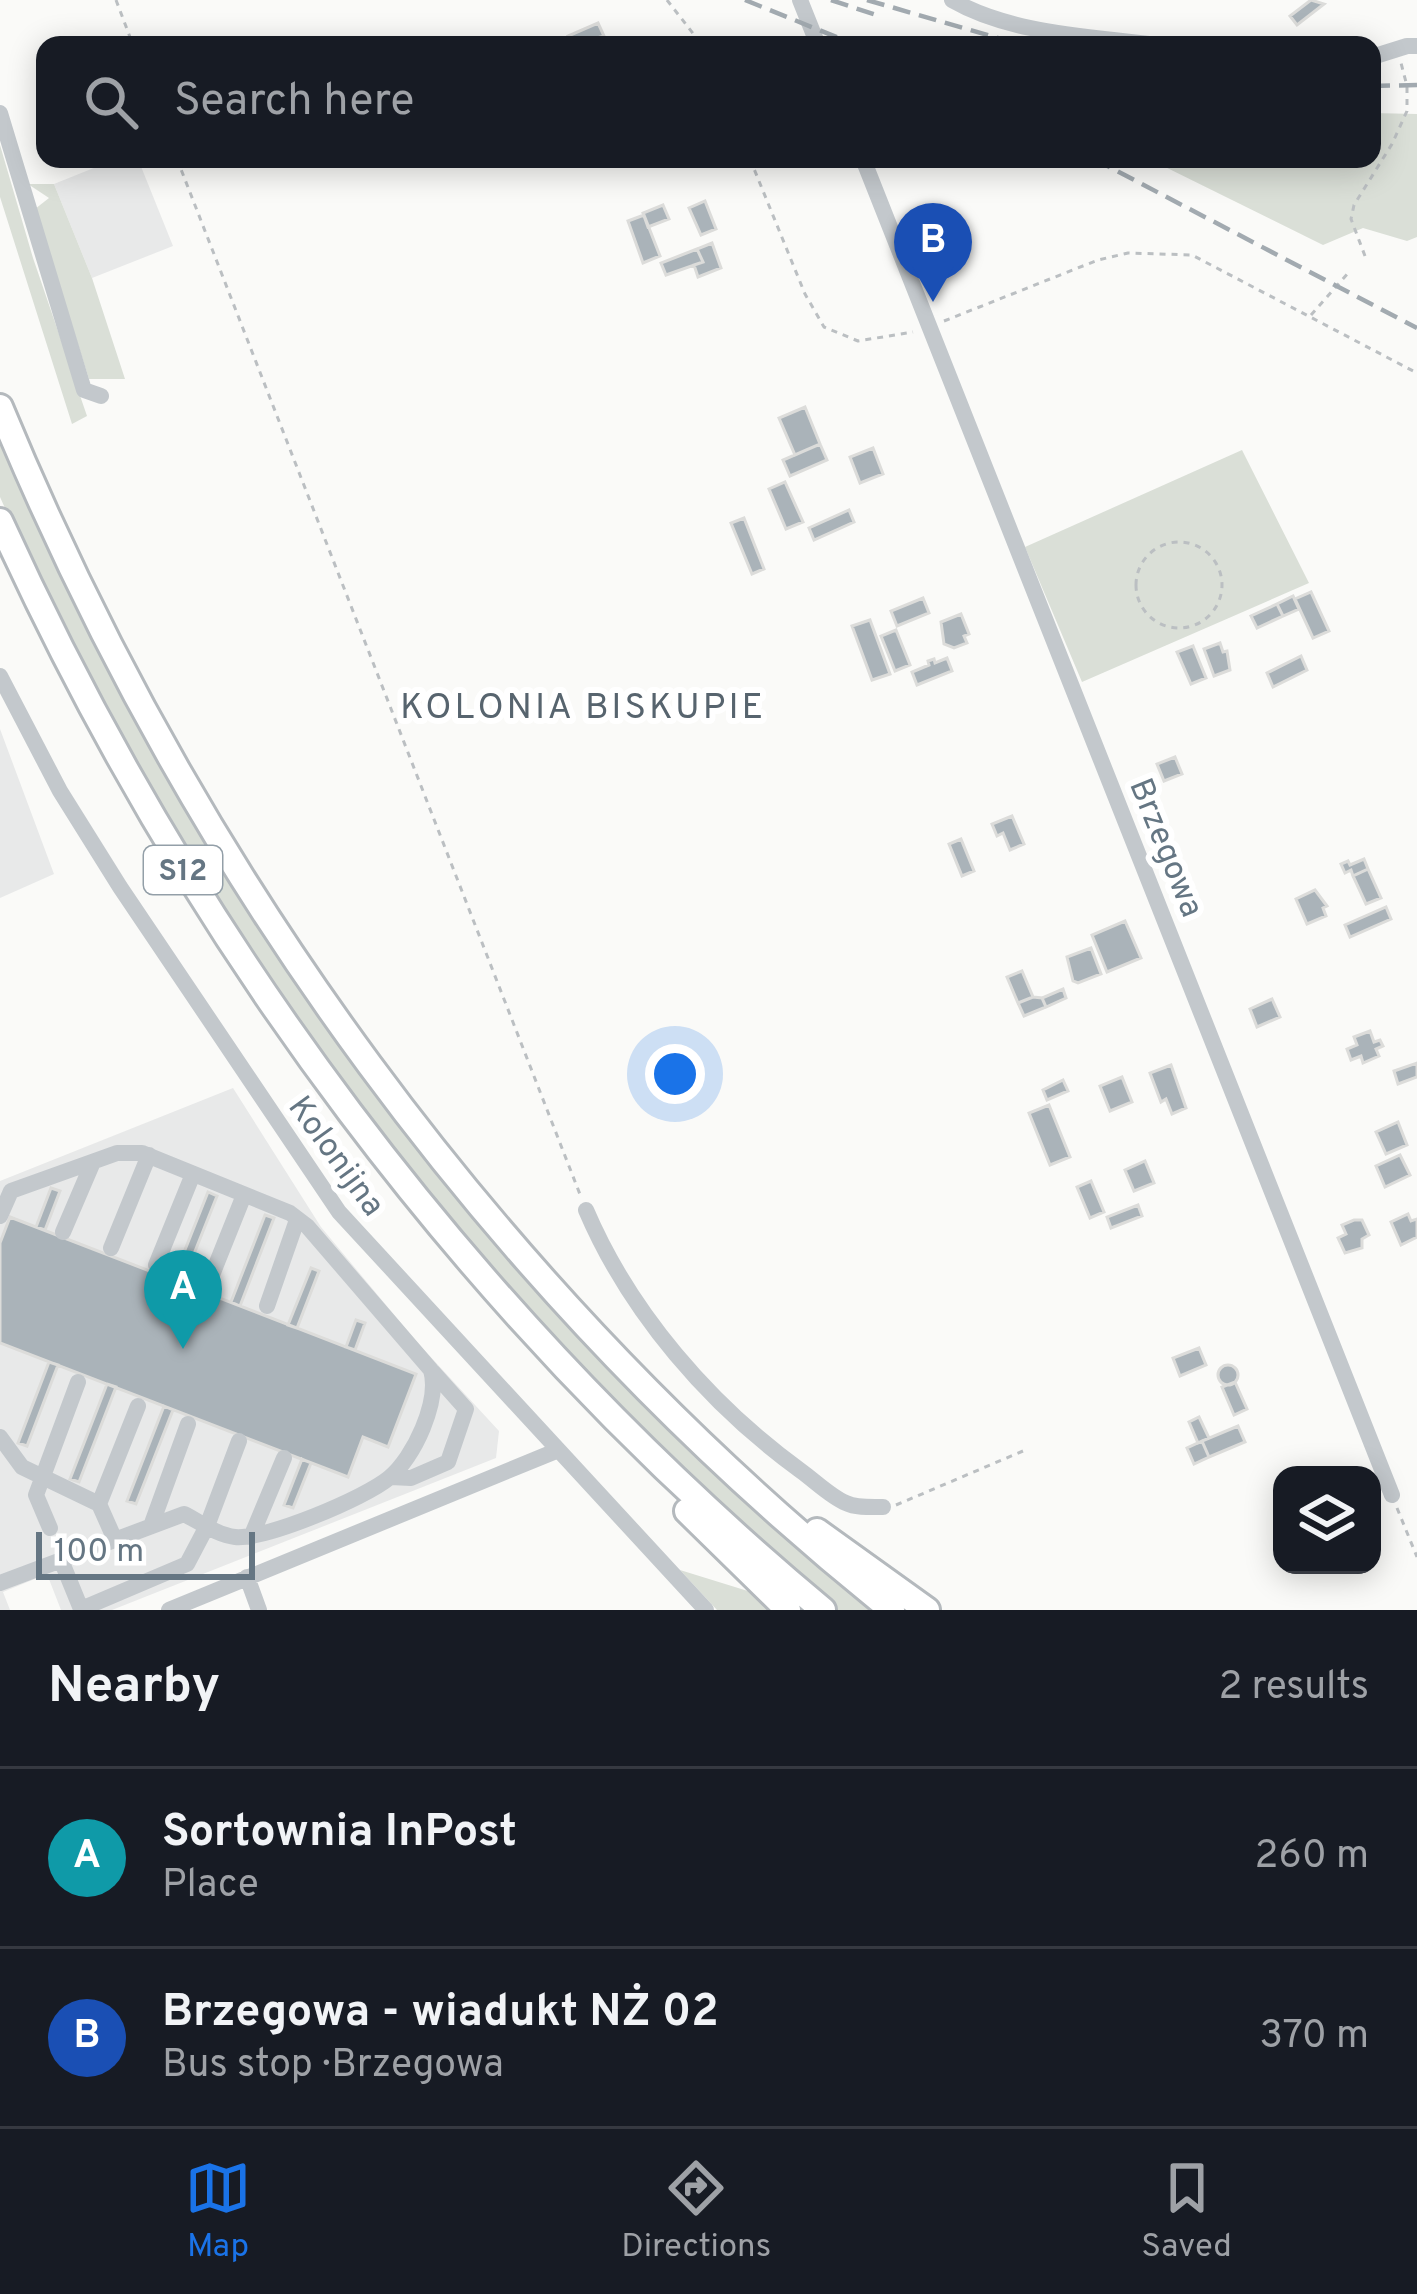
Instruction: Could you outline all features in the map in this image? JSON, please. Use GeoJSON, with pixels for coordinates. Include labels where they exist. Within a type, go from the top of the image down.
{"type":"FeatureCollection","features":[{"type":"Feature","properties":{"kind":"highway","name":"S12"},"geometry":{"type":"LineString","coordinates":[[0,407],[56,537],[132,691],[228,858],[301,971],[415,1126],[503,1234],[601,1342],[748,1486],[892,1610]]}},
{"type":"Feature","properties":{"kind":"highway","name":"S12"},"geometry":{"type":"LineString","coordinates":[[0,521],[114,752],[198,895],[263,994],[410,1192],[569,1373],[694,1497],[824,1610]]}},
{"type":"Feature","properties":{"kind":"highway"},"geometry":{"type":"LineString","coordinates":[[569,1373],[670,1493],[788,1610]]}},
{"type":"Feature","properties":{"kind":"highway"},"geometry":{"type":"LineString","coordinates":[[748,1486],[927,1610]]}},
{"type":"Feature","properties":{"kind":"street"},"geometry":{"type":"LineString","coordinates":[[800,0],[814,36]]}},
{"type":"Feature","properties":{"kind":"street"},"geometry":{"type":"LineString","coordinates":[[952,0],[972,12],[1010,23],[1096,36]]}},
{"type":"Feature","properties":{"kind":"street"},"geometry":{"type":"LineString","coordinates":[[0,113],[84,390],[101,396]]}},
{"type":"Feature","properties":{"kind":"street","name":"Brzegowa"},"geometry":{"type":"LineString","coordinates":[[867,168],[1392,1495]]}},
{"type":"Feature","properties":{"kind":"street","name":"Kolonijna"},"geometry":{"type":"LineString","coordinates":[[0,676],[60,791],[111,872],[339,1212],[706,1610]]}},
{"type":"Feature","properties":{"kind":"street"},"geometry":{"type":"LineString","coordinates":[[0,1216],[11,1191],[117,1153],[149,1156],[297,1220],[463,1402],[466,1416],[448,1462],[411,1478],[391,1477]]}},
{"type":"Feature","properties":{"kind":"street"},"geometry":{"type":"LineString","coordinates":[[111,1248],[149,1156]]}},
{"type":"Feature","properties":{"kind":"street"},"geometry":{"type":"LineString","coordinates":[[63,1232],[92,1162]]}},
{"type":"Feature","properties":{"kind":"street"},"geometry":{"type":"LineString","coordinates":[[156,1264],[193,1174]]}},
{"type":"Feature","properties":{"kind":"street"},"geometry":{"type":"LineString","coordinates":[[208,1286],[244,1195]]}},
{"type":"Feature","properties":{"kind":"street"},"geometry":{"type":"LineString","coordinates":[[586,1210],[616,1275],[649,1321],[736,1415],[848,1505],[883,1508]]}},
{"type":"Feature","properties":{"kind":"street"},"geometry":{"type":"LineString","coordinates":[[313,1234],[339,1212]]}},
{"type":"Feature","properties":{"kind":"street"},"geometry":{"type":"LineString","coordinates":[[267,1306],[297,1220]]}},
{"type":"Feature","properties":{"kind":"street"},"geometry":{"type":"LineString","coordinates":[[0,1583],[184,1514],[224,1535],[275,1532],[391,1477],[418,1432],[435,1384],[431,1370]]}},
{"type":"Feature","properties":{"kind":"street"},"geometry":{"type":"LineString","coordinates":[[50,1528],[36,1496],[78,1382]]}},
{"type":"Feature","properties":{"kind":"street"},"geometry":{"type":"LineString","coordinates":[[99,1504],[138,1406]]}},
{"type":"Feature","properties":{"kind":"street"},"geometry":{"type":"LineString","coordinates":[[151,1526],[188,1424]]}},
{"type":"Feature","properties":{"kind":"street"},"geometry":{"type":"LineString","coordinates":[[0,1437],[11,1457],[99,1504],[115,1540]]}},
{"type":"Feature","properties":{"kind":"street"},"geometry":{"type":"LineString","coordinates":[[61,1560],[81,1609],[187,1564],[207,1526],[239,1441]]}},
{"type":"Feature","properties":{"kind":"street"},"geometry":{"type":"LineString","coordinates":[[169,1610],[556,1451]]}},
{"type":"Feature","properties":{"kind":"street"},"geometry":{"type":"LineString","coordinates":[[251,1537],[284,1458]]}},
{"type":"Feature","properties":{"kind":"street"},"geometry":{"type":"LineString","coordinates":[[247,1577],[260,1610]]}},
{"type":"Feature","properties":{"kind":"path"},"geometry":{"type":"LineString","coordinates":[[116,0],[130,36]]}},
{"type":"Feature","properties":{"kind":"path"},"geometry":{"type":"LineString","coordinates":[[668,0],[695,36]]}},
{"type":"Feature","properties":{"kind":"path"},"geometry":{"type":"LineString","coordinates":[[1381,162],[1407,111],[1408,48]]}},
{"type":"Feature","properties":{"kind":"path"},"geometry":{"type":"LineString","coordinates":[[181,168],[586,1210]]}},
{"type":"Feature","properties":{"kind":"path"},"geometry":{"type":"LineString","coordinates":[[755,168],[824,327],[858,341],[930,327],[1098,260],[1128,254],[1192,255],[1417,373]]}},
{"type":"Feature","properties":{"kind":"path"},"geometry":{"type":"LineString","coordinates":[[1365,256],[1352,219],[1354,205],[1377,168]]}},
{"type":"Feature","properties":{"kind":"path"},"geometry":{"type":"LineString","coordinates":[[1310,316],[1350,272]]}},
{"type":"Feature","properties":{"kind":"path"},"geometry":{"type":"LineString","coordinates":[[1184,542],[1209,554],[1222,580],[1216,607],[1207,618],[1181,628],[1154,621],[1137,598],[1135,584],[1138,570],[1156,548],[1184,542]]}},
{"type":"Feature","properties":{"kind":"path"},"geometry":{"type":"LineString","coordinates":[[883,1508],[1024,1451]]}},
{"type":"Feature","properties":{"kind":"path"},"geometry":{"type":"LineString","coordinates":[[1392,1495],[1417,1558]]}},
{"type":"Feature","properties":{"kind":"shaded area"},"geometry":{"type":"Polygon","coordinates":[[[1381,113],[1417,114],[1417,237],[1407,241],[1363,228],[1323,245],[1167,168],[1381,168],[1381,113]]]}},
{"type":"Feature","properties":{"kind":"shaded area"},"geometry":{"type":"Polygon","coordinates":[[[0,145],[87,416],[72,424],[0,197],[0,145]]]}},
{"type":"Feature","properties":{"kind":"shaded area"},"geometry":{"type":"Polygon","coordinates":[[[94,168],[142,168],[173,246],[92,278],[54,184],[94,168]]]}},
{"type":"Feature","properties":{"kind":"shaded area"},"geometry":{"type":"Polygon","coordinates":[[[28,184],[54,184],[125,379],[89,379],[35,209],[49,198],[28,184]]]}},
{"type":"Feature","properties":{"kind":"shaded area"},"geometry":{"type":"Polygon","coordinates":[[[0,430],[81,607],[412,1138],[878,1610],[836,1610],[581,1373],[390,1153],[200,880],[60,631],[0,497],[0,430]]]}},
{"type":"Feature","properties":{"kind":"shaded area"},"geometry":{"type":"Polygon","coordinates":[[[1242,450],[1309,583],[1082,682],[1025,547],[1242,450]]]}},
{"type":"Feature","properties":{"kind":"shaded area"},"geometry":{"type":"Polygon","coordinates":[[[0,729],[54,874],[0,898],[0,729]]]}},
{"type":"Feature","properties":{"kind":"shaded area"},"geometry":{"type":"Polygon","coordinates":[[[233,1088],[321,1227],[499,1431],[496,1458],[112,1610],[61,1610],[47,1574],[3,1592],[10,1610],[0,1610],[0,1181],[233,1088]]]}},
{"type":"Feature","properties":{"kind":"shaded area"},"geometry":{"type":"Polygon","coordinates":[[[680,1570],[751,1592],[768,1610],[717,1610],[680,1570]]]}},
{"type":"Feature","properties":{"kind":"building"},"geometry":{"type":"Polygon","coordinates":[[[1311,0],[1324,4],[1297,25],[1290,16],[1311,0]]]}},
{"type":"Feature","properties":{"kind":"building"},"geometry":{"type":"Polygon","coordinates":[[[598,23],[604,36],[568,36],[598,23]]]}},
{"type":"Feature","properties":{"kind":"building"},"geometry":{"type":"Polygon","coordinates":[[[705,201],[716,229],[701,235],[689,208],[705,201]]]}},
{"type":"Feature","properties":{"kind":"building"},"geometry":{"type":"Polygon","coordinates":[[[663,205],[669,219],[648,227],[643,213],[663,205]]]}},
{"type":"Feature","properties":{"kind":"building"},"geometry":{"type":"Polygon","coordinates":[[[644,215],[660,256],[643,263],[628,221],[644,215]]]}},
{"type":"Feature","properties":{"kind":"building"},"geometry":{"type":"Polygon","coordinates":[[[712,243],[721,268],[698,277],[694,265],[703,262],[697,249],[712,243]]]}},
{"type":"Feature","properties":{"kind":"building"},"geometry":{"type":"Polygon","coordinates":[[[697,249],[703,262],[666,275],[661,263],[697,249]]]}},
{"type":"Feature","properties":{"kind":"building"},"geometry":{"type":"Polygon","coordinates":[[[805,407],[820,444],[795,455],[779,418],[805,407]]]}},
{"type":"Feature","properties":{"kind":"building"},"geometry":{"type":"Polygon","coordinates":[[[820,444],[827,460],[790,476],[783,460],[820,444]]]}},
{"type":"Feature","properties":{"kind":"building"},"geometry":{"type":"Polygon","coordinates":[[[873,448],[883,474],[860,483],[850,457],[873,448]]]}},
{"type":"Feature","properties":{"kind":"building"},"geometry":{"type":"Polygon","coordinates":[[[785,482],[803,522],[786,529],[769,489],[785,482]]]}},
{"type":"Feature","properties":{"kind":"building"},"geometry":{"type":"Polygon","coordinates":[[[849,510],[854,522],[814,540],[809,528],[849,510]]]}},
{"type":"Feature","properties":{"kind":"building"},"geometry":{"type":"Polygon","coordinates":[[[744,518],[764,569],[752,574],[731,523],[744,518]]]}},
{"type":"Feature","properties":{"kind":"building"},"geometry":{"type":"Polygon","coordinates":[[[1311,592],[1329,631],[1313,638],[1295,599],[1311,592]]]}},
{"type":"Feature","properties":{"kind":"building"},"geometry":{"type":"Polygon","coordinates":[[[1293,596],[1299,609],[1283,616],[1277,604],[1293,596]]]}},
{"type":"Feature","properties":{"kind":"building"},"geometry":{"type":"Polygon","coordinates":[[[923,598],[929,613],[897,626],[891,611],[923,598]]]}},
{"type":"Feature","properties":{"kind":"building"},"geometry":{"type":"Polygon","coordinates":[[[1277,604],[1283,616],[1257,628],[1251,616],[1277,604]]]}},
{"type":"Feature","properties":{"kind":"building"},"geometry":{"type":"Polygon","coordinates":[[[961,614],[969,634],[964,636],[967,643],[954,648],[944,644],[941,622],[961,614]]]}},
{"type":"Feature","properties":{"kind":"building"},"geometry":{"type":"Polygon","coordinates":[[[870,620],[890,674],[872,680],[852,626],[870,620]]]}},
{"type":"Feature","properties":{"kind":"building"},"geometry":{"type":"Polygon","coordinates":[[[896,630],[910,665],[895,671],[881,636],[896,630]]]}},
{"type":"Feature","properties":{"kind":"building"},"geometry":{"type":"Polygon","coordinates":[[[1220,643],[1223,652],[1227,651],[1230,670],[1214,676],[1204,649],[1220,643]]]}},
{"type":"Feature","properties":{"kind":"building"},"geometry":{"type":"Polygon","coordinates":[[[1193,646],[1206,678],[1191,684],[1177,652],[1193,646]]]}},
{"type":"Feature","properties":{"kind":"building"},"geometry":{"type":"Polygon","coordinates":[[[1301,656],[1307,670],[1273,687],[1267,673],[1301,656]]]}},
{"type":"Feature","properties":{"kind":"building"},"geometry":{"type":"Polygon","coordinates":[[[947,658],[952,671],[917,685],[912,672],[929,665],[928,661],[947,658]]]}},
{"type":"Feature","properties":{"kind":"building"},"geometry":{"type":"Polygon","coordinates":[[[1175,757],[1182,774],[1164,781],[1157,764],[1175,757]]]}},
{"type":"Feature","properties":{"kind":"building"},"geometry":{"type":"Polygon","coordinates":[[[1012,816],[1024,844],[1010,850],[1003,833],[997,836],[992,824],[1012,816]]]}},
{"type":"Feature","properties":{"kind":"building"},"geometry":{"type":"Polygon","coordinates":[[[961,839],[974,871],[962,876],[949,844],[961,839]]]}},
{"type":"Feature","properties":{"kind":"building"},"geometry":{"type":"Polygon","coordinates":[[[1364,859],[1368,869],[1353,876],[1351,870],[1345,873],[1341,864],[1364,859]]]}},
{"type":"Feature","properties":{"kind":"building"},"geometry":{"type":"Polygon","coordinates":[[[1368,869],[1381,898],[1366,904],[1353,876],[1368,869]]]}},
{"type":"Feature","properties":{"kind":"building"},"geometry":{"type":"Polygon","coordinates":[[[1315,890],[1327,906],[1323,908],[1326,916],[1307,924],[1296,899],[1315,890]]]}},
{"type":"Feature","properties":{"kind":"building"},"geometry":{"type":"Polygon","coordinates":[[[1386,907],[1391,919],[1350,937],[1345,925],[1386,907]]]}},
{"type":"Feature","properties":{"kind":"building"},"geometry":{"type":"Polygon","coordinates":[[[1125,921],[1141,958],[1107,972],[1092,935],[1125,921]]]}},
{"type":"Feature","properties":{"kind":"building"},"geometry":{"type":"Polygon","coordinates":[[[1091,948],[1101,974],[1073,981],[1067,957],[1091,948]]]}},
{"type":"Feature","properties":{"kind":"building"},"geometry":{"type":"Polygon","coordinates":[[[1022,971],[1033,997],[1018,1003],[1007,977],[1022,971]]]}},
{"type":"Feature","properties":{"kind":"building"},"geometry":{"type":"Polygon","coordinates":[[[1063,989],[1066,998],[1046,1007],[1042,998],[1063,989]]]}},
{"type":"Feature","properties":{"kind":"building"},"geometry":{"type":"Polygon","coordinates":[[[1042,998],[1046,1007],[1024,1016],[1018,1003],[1042,998]]]}},
{"type":"Feature","properties":{"kind":"building"},"geometry":{"type":"Polygon","coordinates":[[[1272,999],[1280,1017],[1257,1027],[1250,1009],[1272,999]]]}},
{"type":"Feature","properties":{"kind":"building"},"geometry":{"type":"Polygon","coordinates":[[[1370,1031],[1374,1042],[1380,1040],[1383,1046],[1376,1049],[1379,1056],[1363,1063],[1361,1056],[1351,1060],[1347,1049],[1357,1045],[1354,1037],[1370,1031]]]}},
{"type":"Feature","properties":{"kind":"building"},"geometry":{"type":"Polygon","coordinates":[[[1417,1063],[1417,1077],[1398,1084],[1394,1071],[1417,1063]]]}},
{"type":"Feature","properties":{"kind":"building"},"geometry":{"type":"Polygon","coordinates":[[[1171,1065],[1186,1108],[1172,1114],[1166,1099],[1161,1102],[1150,1073],[1171,1065]]]}},
{"type":"Feature","properties":{"kind":"building"},"geometry":{"type":"Polygon","coordinates":[[[1122,1077],[1132,1102],[1110,1111],[1100,1086],[1122,1077]]]}},
{"type":"Feature","properties":{"kind":"building"},"geometry":{"type":"Polygon","coordinates":[[[1063,1080],[1068,1091],[1047,1100],[1043,1090],[1063,1080]]]}},
{"type":"Feature","properties":{"kind":"building"},"geometry":{"type":"Polygon","coordinates":[[[1049,1105],[1070,1157],[1050,1165],[1029,1113],[1049,1105]]]}},
{"type":"Feature","properties":{"kind":"building"},"geometry":{"type":"Polygon","coordinates":[[[1398,1122],[1407,1145],[1386,1154],[1376,1132],[1398,1122]]]}},
{"type":"Feature","properties":{"kind":"building"},"geometry":{"type":"Polygon","coordinates":[[[1400,1155],[1410,1175],[1385,1187],[1376,1166],[1400,1155]]]}},
{"type":"Feature","properties":{"kind":"building"},"geometry":{"type":"Polygon","coordinates":[[[1145,1161],[1154,1183],[1134,1191],[1125,1170],[1145,1161]]]}},
{"type":"Feature","properties":{"kind":"building"},"geometry":{"type":"Polygon","coordinates":[[[1091,1181],[1104,1212],[1090,1218],[1077,1187],[1091,1181]]]}},
{"type":"Feature","properties":{"kind":"building"},"geometry":{"type":"Polygon","coordinates":[[[51,1188],[60,1191],[45,1230],[36,1227],[51,1188]]]}},
{"type":"Feature","properties":{"kind":"building"},"geometry":{"type":"Polygon","coordinates":[[[208,1192],[217,1196],[182,1284],[173,1280],[208,1192]]]}},
{"type":"Feature","properties":{"kind":"building"},"geometry":{"type":"Polygon","coordinates":[[[1138,1205],[1142,1216],[1111,1228],[1107,1217],[1138,1205]]]}},
{"type":"Feature","properties":{"kind":"building"},"geometry":{"type":"Polygon","coordinates":[[[1408,1214],[1411,1221],[1417,1219],[1417,1237],[1401,1245],[1391,1222],[1408,1214]]]}},
{"type":"Feature","properties":{"kind":"building"},"geometry":{"type":"Polygon","coordinates":[[[265,1215],[274,1218],[240,1306],[231,1302],[265,1215]]]}},
{"type":"Feature","properties":{"kind":"building"},"geometry":{"type":"Polygon","coordinates":[[[10,1217],[416,1374],[388,1447],[363,1437],[348,1477],[0,1343],[0,1243],[10,1217]]]}},
{"type":"Feature","properties":{"kind":"building"},"geometry":{"type":"Polygon","coordinates":[[[1362,1220],[1369,1235],[1362,1239],[1362,1248],[1345,1253],[1338,1238],[1346,1234],[1342,1225],[1362,1220]]]}},
{"type":"Feature","properties":{"kind":"building"},"geometry":{"type":"Polygon","coordinates":[[[311,1268],[319,1271],[297,1328],[288,1325],[311,1268]]]}},
{"type":"Feature","properties":{"kind":"building"},"geometry":{"type":"Polygon","coordinates":[[[356,1320],[365,1323],[355,1350],[346,1347],[356,1320]]]}},
{"type":"Feature","properties":{"kind":"building"},"geometry":{"type":"Polygon","coordinates":[[[1199,1348],[1206,1365],[1180,1376],[1173,1358],[1199,1348]]]}},
{"type":"Feature","properties":{"kind":"building"},"geometry":{"type":"Polygon","coordinates":[[[49,1362],[58,1365],[27,1446],[18,1443],[49,1362]]]}},
{"type":"Feature","properties":{"kind":"building"},"geometry":{"type":"Polygon","coordinates":[[[1228,1365],[1238,1375],[1228,1385],[1218,1375],[1228,1365]]]}},
{"type":"Feature","properties":{"kind":"building"},"geometry":{"type":"Polygon","coordinates":[[[1235,1382],[1247,1409],[1234,1415],[1222,1387],[1235,1382]]]}},
{"type":"Feature","properties":{"kind":"building"},"geometry":{"type":"Polygon","coordinates":[[[107,1384],[116,1387],[79,1482],[70,1479],[107,1384]]]}},
{"type":"Feature","properties":{"kind":"building"},"geometry":{"type":"Polygon","coordinates":[[[164,1406],[173,1410],[136,1504],[127,1501],[164,1406]]]}},
{"type":"Feature","properties":{"kind":"building"},"geometry":{"type":"Polygon","coordinates":[[[1199,1417],[1209,1438],[1198,1443],[1189,1422],[1199,1417]]]}},
{"type":"Feature","properties":{"kind":"building"},"geometry":{"type":"Polygon","coordinates":[[[1238,1426],[1245,1442],[1209,1457],[1202,1441],[1238,1426]]]}},
{"type":"Feature","properties":{"kind":"building"},"geometry":{"type":"Polygon","coordinates":[[[1202,1441],[1209,1457],[1194,1464],[1187,1448],[1202,1441]]]}},
{"type":"Feature","properties":{"kind":"building"},"geometry":{"type":"Polygon","coordinates":[[[302,1459],[311,1463],[293,1508],[284,1505],[302,1459]]]}},
{"type":"Feature","properties":{"kind":"railway"},"geometry":{"type":"LineString","coordinates":[[745,0],[834,36]]}},
{"type":"Feature","properties":{"kind":"railway"},"geometry":{"type":"LineString","coordinates":[[831,0],[882,17]]}},
{"type":"Feature","properties":{"kind":"railway"},"geometry":{"type":"LineString","coordinates":[[867,0],[991,36]]}},
{"type":"Feature","properties":{"kind":"railway"},"geometry":{"type":"LineString","coordinates":[[1381,86],[1417,85]]}},
{"type":"Feature","properties":{"kind":"railway"},"geometry":{"type":"LineString","coordinates":[[1111,168],[1417,328]]}},
{"type":"Feature","properties":{"kind":"place","name":"Brzegowa - wiadukt NŻ 02"},"geometry":{"type":"Point","coordinates":[933,302]}},
{"type":"Feature","properties":{"kind":"place","name":"Sortownia InPost"},"geometry":{"type":"Point","coordinates":[183,1349]}},
{"type":"Feature","properties":{"kind":"district","name":"KOLONIA BISKUPIE"},"geometry":{"type":"Point","coordinates":[583,705]}}]}
